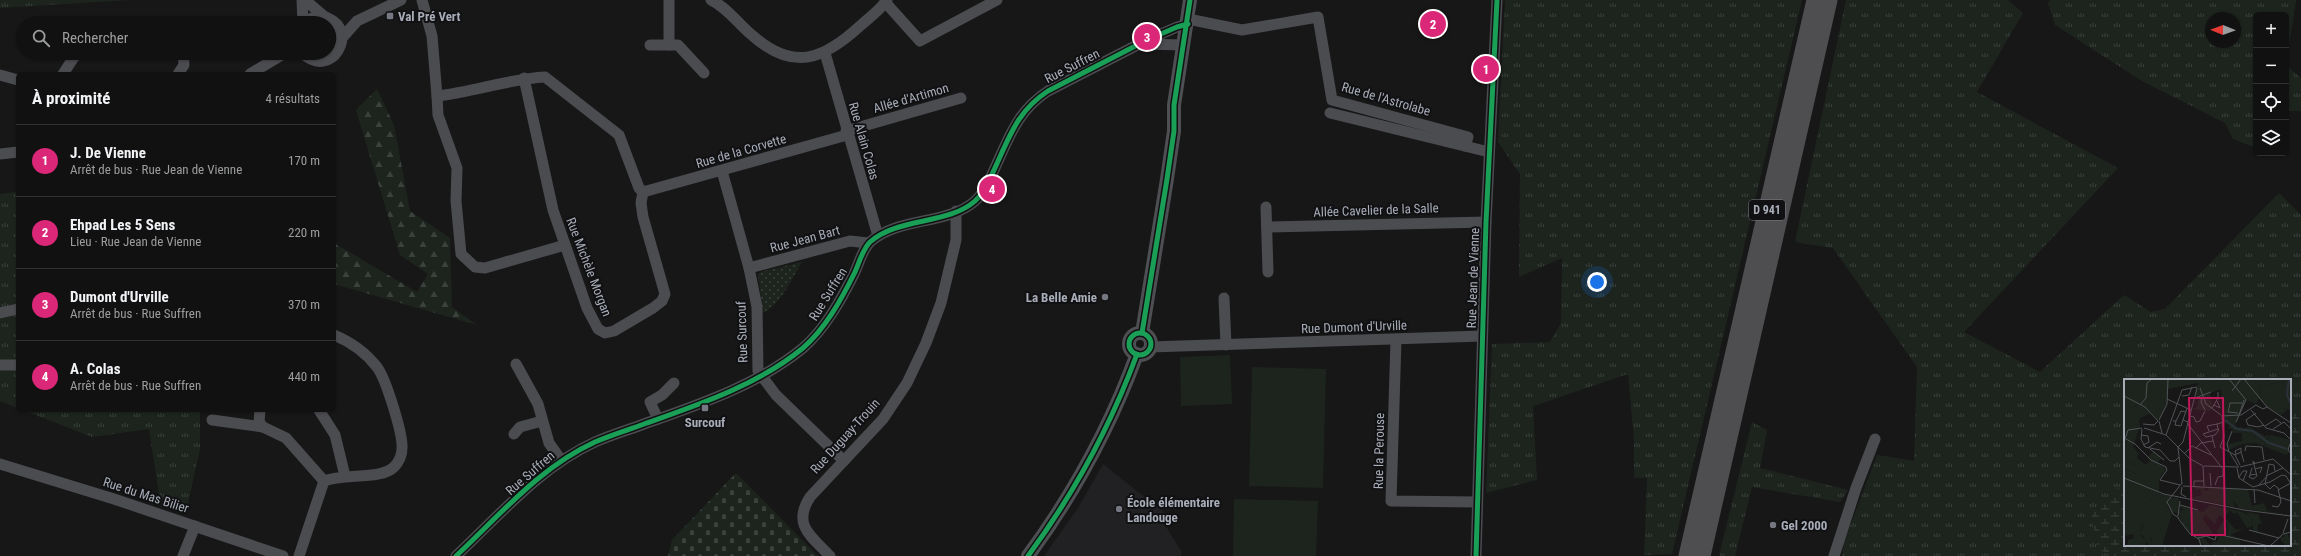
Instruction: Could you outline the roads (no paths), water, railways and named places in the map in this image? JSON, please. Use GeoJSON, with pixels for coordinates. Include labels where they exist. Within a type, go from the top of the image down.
{"type":"FeatureCollection","features":[{"type":"Feature","properties":{"kind":"highway","name":"D 941"},"geometry":{"type":"LineString","coordinates":[[1688,556],[1815,0]]}},
{"type":"Feature","properties":{"kind":"highway","name":"D 941"},"geometry":{"type":"LineString","coordinates":[[1702,556],[1829,0]]}},
{"type":"Feature","properties":{"kind":"main road"},"geometry":{"type":"LineString","coordinates":[[1142,333],[1168,180],[1174,105],[1188,22],[1190,0]]}},
{"type":"Feature","properties":{"kind":"main road"},"geometry":{"type":"LineString","coordinates":[[1142,333],[1148,336],[1150,347],[1143,354],[1136,354],[1130,350],[1128,343],[1131,336],[1142,333]]}},
{"type":"Feature","properties":{"kind":"main road"},"geometry":{"type":"LineString","coordinates":[[1028,556],[1046,531],[1078,480],[1111,414],[1136,354]]}},
{"type":"Feature","properties":{"kind":"street"},"geometry":{"type":"LineString","coordinates":[[302,0],[303,16]]}},
{"type":"Feature","properties":{"kind":"street"},"geometry":{"type":"LineString","coordinates":[[305,0],[324,16]]}},
{"type":"Feature","properties":{"kind":"street"},"geometry":{"type":"LineString","coordinates":[[342,38],[358,21],[401,0]]}},
{"type":"Feature","properties":{"kind":"street"},"geometry":{"type":"LineString","coordinates":[[422,0],[432,36],[438,115],[457,168],[456,201],[461,254],[475,267],[485,268],[565,245]]}},
{"type":"Feature","properties":{"kind":"street"},"geometry":{"type":"LineString","coordinates":[[669,0],[669,45]]}},
{"type":"Feature","properties":{"kind":"street"},"geometry":{"type":"LineString","coordinates":[[711,0],[719,3],[753,37],[785,56],[801,59],[825,53],[850,36],[886,1],[920,41],[997,0]]}},
{"type":"Feature","properties":{"kind":"street","name":"Rue Jean de Vienne"},"geometry":{"type":"LineString","coordinates":[[1476,556],[1486,222],[1497,0]]}},
{"type":"Feature","properties":{"kind":"street","name":"Rue de l'Astrolabe"},"geometry":{"type":"LineString","coordinates":[[1188,22],[1242,30],[1318,16],[1332,100],[1468,137],[1464,146]]}},
{"type":"Feature","properties":{"kind":"street"},"geometry":{"type":"LineString","coordinates":[[336,20],[358,21]]}},
{"type":"Feature","properties":{"kind":"street","name":"Rue Suffren"},"geometry":{"type":"LineString","coordinates":[[456,556],[541,475],[560,460],[596,441],[658,419],[761,376],[804,347],[830,318],[851,280],[868,243],[890,230],[956,212],[975,201],[985,188],[1020,116],[1032,101],[1048,91],[1139,44],[1188,22]]}},
{"type":"Feature","properties":{"kind":"street"},"geometry":{"type":"LineString","coordinates":[[336,27],[341,32],[342,38],[336,54]]}},
{"type":"Feature","properties":{"kind":"street","name":"Rue Suffren"},"geometry":{"type":"LineString","coordinates":[[1139,44],[1184,45]]}},
{"type":"Feature","properties":{"kind":"street"},"geometry":{"type":"LineString","coordinates":[[650,45],[678,45],[704,73]]}},
{"type":"Feature","properties":{"kind":"street","name":"Rue Alain Colas"},"geometry":{"type":"LineString","coordinates":[[825,53],[878,236]]}},
{"type":"Feature","properties":{"kind":"street"},"geometry":{"type":"LineString","coordinates":[[64,72],[72,60]]}},
{"type":"Feature","properties":{"kind":"street"},"geometry":{"type":"LineString","coordinates":[[179,72],[184,65],[184,60]]}},
{"type":"Feature","properties":{"kind":"street"},"geometry":{"type":"LineString","coordinates":[[253,72],[274,60]]}},
{"type":"Feature","properties":{"kind":"street"},"geometry":{"type":"LineString","coordinates":[[315,60],[319,62],[326,60]]}},
{"type":"Feature","properties":{"kind":"street"},"geometry":{"type":"LineString","coordinates":[[0,75],[16,79]]}},
{"type":"Feature","properties":{"kind":"street"},"geometry":{"type":"LineString","coordinates":[[437,96],[459,93],[524,78],[545,77],[552,80],[619,135],[639,188],[643,192]]}},
{"type":"Feature","properties":{"kind":"street","name":"Rue Michèle Morgan"},"geometry":{"type":"LineString","coordinates":[[524,78],[553,210],[587,308],[598,329],[605,333],[614,331],[653,308],[662,301],[665,294],[643,216],[641,204],[643,192]]}},
{"type":"Feature","properties":{"kind":"street","name":"Allée d'Artimon"},"geometry":{"type":"LineString","coordinates":[[847,133],[961,98]]}},
{"type":"Feature","properties":{"kind":"street","name":"Rue de l'Astrolabe"},"geometry":{"type":"LineString","coordinates":[[1330,113],[1489,152]]}},
{"type":"Feature","properties":{"kind":"street","name":"Rue de la Corvette"},"geometry":{"type":"LineString","coordinates":[[643,192],[722,172],[847,133]]}},
{"type":"Feature","properties":{"kind":"street"},"geometry":{"type":"LineString","coordinates":[[0,154],[16,152]]}},
{"type":"Feature","properties":{"kind":"street","name":"Rue Surcouf"},"geometry":{"type":"LineString","coordinates":[[722,172],[749,268],[757,308],[758,365],[761,376],[776,395],[844,461]]}},
{"type":"Feature","properties":{"kind":"street"},"geometry":{"type":"LineString","coordinates":[[1266,207],[1268,272]]}},
{"type":"Feature","properties":{"kind":"street","name":"Rue Duguay-Trouin"},"geometry":{"type":"LineString","coordinates":[[830,556],[806,532],[801,520],[803,508],[810,497],[883,419],[907,383],[926,343],[941,303],[956,240],[956,212]]}},
{"type":"Feature","properties":{"kind":"street","name":"Allée Cavelier de la Salle"},"geometry":{"type":"LineString","coordinates":[[1267,227],[1486,222]]}},
{"type":"Feature","properties":{"kind":"street","name":"Rue Jean Bart"},"geometry":{"type":"LineString","coordinates":[[749,268],[850,241],[868,243]]}},
{"type":"Feature","properties":{"kind":"street"},"geometry":{"type":"LineString","coordinates":[[1224,298],[1226,345]]}},
{"type":"Feature","properties":{"kind":"street"},"geometry":{"type":"LineString","coordinates":[[0,313],[16,309]]}},
{"type":"Feature","properties":{"kind":"street"},"geometry":{"type":"LineString","coordinates":[[324,480],[336,476],[383,474],[394,468],[400,460],[402,447],[387,386],[377,367],[359,349],[347,340],[336,336]]}},
{"type":"Feature","properties":{"kind":"street","name":"Rue Dumont d'Urville"},"geometry":{"type":"LineString","coordinates":[[1150,347],[1482,336]]}},
{"type":"Feature","properties":{"kind":"street","name":"Rue la Perouse"},"geometry":{"type":"LineString","coordinates":[[1396,340],[1392,501],[1477,502]]}},
{"type":"Feature","properties":{"kind":"street"},"geometry":{"type":"LineString","coordinates":[[516,364],[538,404],[549,443],[560,460]]}},
{"type":"Feature","properties":{"kind":"street"},"geometry":{"type":"LineString","coordinates":[[0,365],[16,365]]}},
{"type":"Feature","properties":{"kind":"street"},"geometry":{"type":"LineString","coordinates":[[658,419],[650,402],[662,395],[674,382]]}},
{"type":"Feature","properties":{"kind":"street"},"geometry":{"type":"LineString","coordinates":[[260,412],[259,422],[263,427]]}},
{"type":"Feature","properties":{"kind":"street"},"geometry":{"type":"LineString","coordinates":[[320,412],[335,435],[345,476]]}},
{"type":"Feature","properties":{"kind":"street"},"geometry":{"type":"LineString","coordinates":[[212,420],[263,427],[286,438],[324,480]]}},
{"type":"Feature","properties":{"kind":"street"},"geometry":{"type":"LineString","coordinates":[[514,434],[520,427],[542,421]]}},
{"type":"Feature","properties":{"kind":"street"},"geometry":{"type":"LineString","coordinates":[[1834,556],[1856,488],[1875,439]]}},
{"type":"Feature","properties":{"kind":"street","name":"Rue du Mas Bilier"},"geometry":{"type":"LineString","coordinates":[[1,462],[283,556]]}},
{"type":"Feature","properties":{"kind":"street"},"geometry":{"type":"LineString","coordinates":[[300,556],[324,480]]}},
{"type":"Feature","properties":{"kind":"street"},"geometry":{"type":"LineString","coordinates":[[183,556],[194,526]]}},
{"type":"Feature","properties":{"kind":"place","name":"Val Pré Vert"},"geometry":{"type":"Point","coordinates":[390,16]}},
{"type":"Feature","properties":{"kind":"place","name":"Ehpad Les 5 Sens"},"geometry":{"type":"Point","coordinates":[1433,24]}},
{"type":"Feature","properties":{"kind":"place","name":"Dumont d'Urville"},"geometry":{"type":"Point","coordinates":[1147,37]}},
{"type":"Feature","properties":{"kind":"place","name":"J. De Vienne"},"geometry":{"type":"Point","coordinates":[1486,69]}},
{"type":"Feature","properties":{"kind":"place","name":"A. Colas"},"geometry":{"type":"Point","coordinates":[992,189]}},
{"type":"Feature","properties":{"kind":"place","name":"La Belle Amie"},"geometry":{"type":"Point","coordinates":[1105,297]}},
{"type":"Feature","properties":{"kind":"place","name":"Surcouf"},"geometry":{"type":"Point","coordinates":[705,408]}},
{"type":"Feature","properties":{"kind":"place","name":"École élémentaire Landouge"},"geometry":{"type":"Point","coordinates":[1119,509]}},
{"type":"Feature","properties":{"kind":"place","name":"Gel 2000"},"geometry":{"type":"Point","coordinates":[1773,525]}}]}
